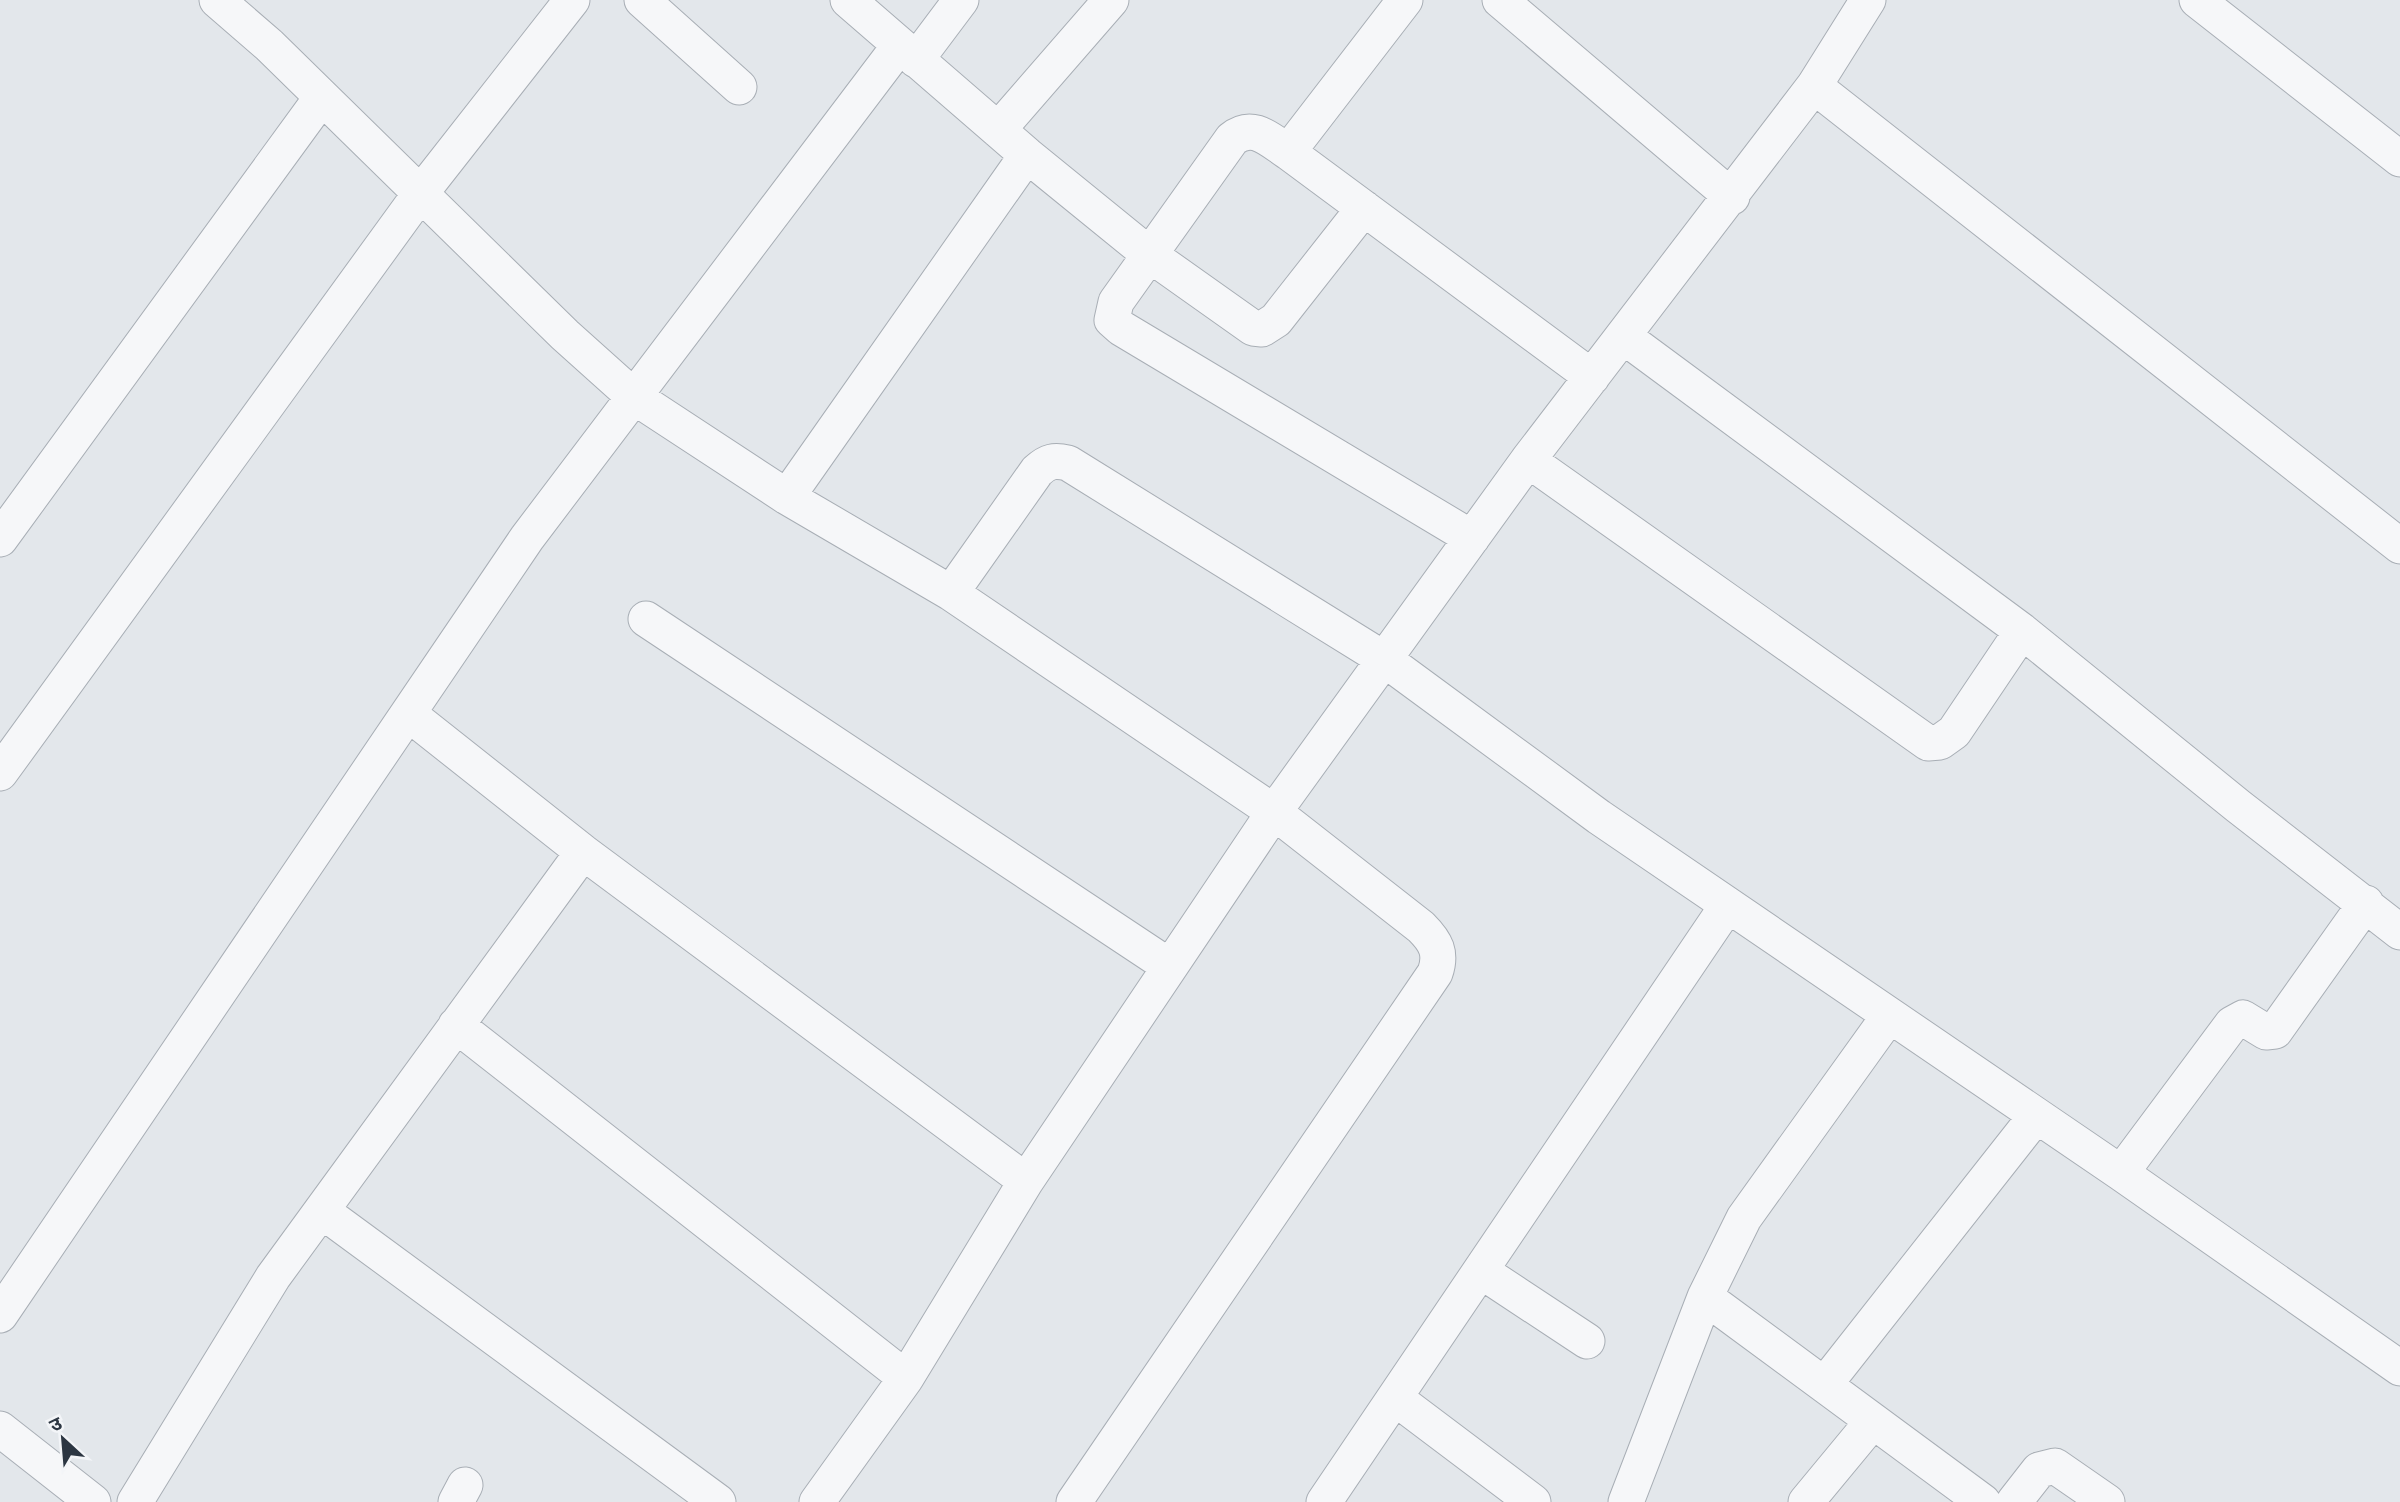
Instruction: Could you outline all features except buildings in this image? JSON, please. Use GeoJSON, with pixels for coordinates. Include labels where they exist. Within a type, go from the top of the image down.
{"type":"FeatureCollection","features":[{"type":"Feature","properties":{"kind":"street"},"geometry":{"type":"LineString","coordinates":[[217,0],[322,97],[633,396],[787,497],[951,593],[1274,812],[1421,927],[1437,947],[1440,958],[1435,973],[1074,1502]]}},
{"type":"Feature","properties":{"kind":"street"},"geometry":{"type":"LineString","coordinates":[[0,773],[421,194],[572,0]]}},
{"type":"Feature","properties":{"kind":"street"},"geometry":{"type":"LineString","coordinates":[[642,0],[739,87]]}},
{"type":"Feature","properties":{"kind":"street"},"geometry":{"type":"LineString","coordinates":[[848,0],[1027,155],[1150,255],[1244,323],[1262,329],[1276,320],[1364,208]]}},
{"type":"Feature","properties":{"kind":"street"},"geometry":{"type":"LineString","coordinates":[[0,1315],[410,715],[527,538],[633,396],[908,53],[961,0]]}},
{"type":"Feature","properties":{"kind":"street"},"geometry":{"type":"LineString","coordinates":[[998,130],[1111,0]]}},
{"type":"Feature","properties":{"kind":"street"},"geometry":{"type":"LineString","coordinates":[[1289,152],[1405,0]]}},
{"type":"Feature","properties":{"kind":"street"},"geometry":{"type":"LineString","coordinates":[[1500,0],[1732,197]]}},
{"type":"Feature","properties":{"kind":"street"},"geometry":{"type":"LineString","coordinates":[[817,1502],[906,1378],[1026,1181],[1274,812],[1528,460],[1732,197],[1814,86],[1868,0]]}},
{"type":"Feature","properties":{"kind":"street"},"geometry":{"type":"LineString","coordinates":[[2197,0],[2400,159]]}},
{"type":"Feature","properties":{"kind":"street"},"geometry":{"type":"LineString","coordinates":[[1814,86],[2400,545]]}},
{"type":"Feature","properties":{"kind":"street"},"geometry":{"type":"LineString","coordinates":[[0,539],[322,97]]}},
{"type":"Feature","properties":{"kind":"street"},"geometry":{"type":"LineString","coordinates":[[1472,538],[1121,328],[1112,320],[1111,311],[1239,134],[1254,131],[1289,152],[1592,377]]}},
{"type":"Feature","properties":{"kind":"street"},"geometry":{"type":"LineString","coordinates":[[787,497],[1027,155]]}},
{"type":"Feature","properties":{"kind":"street"},"geometry":{"type":"LineString","coordinates":[[1623,337],[2022,631],[2227,797],[2400,932]]}},
{"type":"Feature","properties":{"kind":"street"},"geometry":{"type":"LineString","coordinates":[[951,593],[1037,471],[1046,463],[1055,460],[1068,463],[1384,660],[1599,817],[2121,1172],[2400,1368]]}},
{"type":"Feature","properties":{"kind":"street"},"geometry":{"type":"LineString","coordinates":[[1528,460],[1928,743],[1940,742],[1954,732],[2022,631]]}},
{"type":"Feature","properties":{"kind":"street"},"geometry":{"type":"LineString","coordinates":[[646,619],[1169,966]]}},
{"type":"Feature","properties":{"kind":"street"},"geometry":{"type":"LineString","coordinates":[[410,715],[583,852],[1026,1181]]}},
{"type":"Feature","properties":{"kind":"street"},"geometry":{"type":"LineString","coordinates":[[135,1502],[273,1277],[583,852]]}},
{"type":"Feature","properties":{"kind":"street"},"geometry":{"type":"LineString","coordinates":[[2121,1172],[2232,1024],[2243,1018],[2266,1032],[2275,1031],[2366,903]]}},
{"type":"Feature","properties":{"kind":"street"},"geometry":{"type":"LineString","coordinates":[[1324,1502],[1727,906]]}},
{"type":"Feature","properties":{"kind":"street"},"geometry":{"type":"LineString","coordinates":[[1626,1502],[1705,1297],[1744,1218],[1889,1016]]}},
{"type":"Feature","properties":{"kind":"street"},"geometry":{"type":"LineString","coordinates":[[456,1026],[906,1378]]}},
{"type":"Feature","properties":{"kind":"street"},"geometry":{"type":"LineString","coordinates":[[1825,1384],[2036,1116]]}},
{"type":"Feature","properties":{"kind":"street"},"geometry":{"type":"LineString","coordinates":[[322,1210],[718,1502]]}},
{"type":"Feature","properties":{"kind":"street"},"geometry":{"type":"LineString","coordinates":[[1481,1271],[1587,1342]]}},
{"type":"Feature","properties":{"kind":"street"},"geometry":{"type":"LineString","coordinates":[[1705,1297],[1983,1502]]}},
{"type":"Feature","properties":{"kind":"street"},"geometry":{"type":"LineString","coordinates":[[1395,1398],[1532,1502]]}},
{"type":"Feature","properties":{"kind":"street"},"geometry":{"type":"LineString","coordinates":[[1806,1502],[1873,1421]]}},
{"type":"Feature","properties":{"kind":"street"},"geometry":{"type":"LineString","coordinates":[[0,1429],[93,1502]]}},
{"type":"Feature","properties":{"kind":"street"},"geometry":{"type":"LineString","coordinates":[[2014,1502],[2039,1470],[2055,1466],[2107,1502]]}}]}
